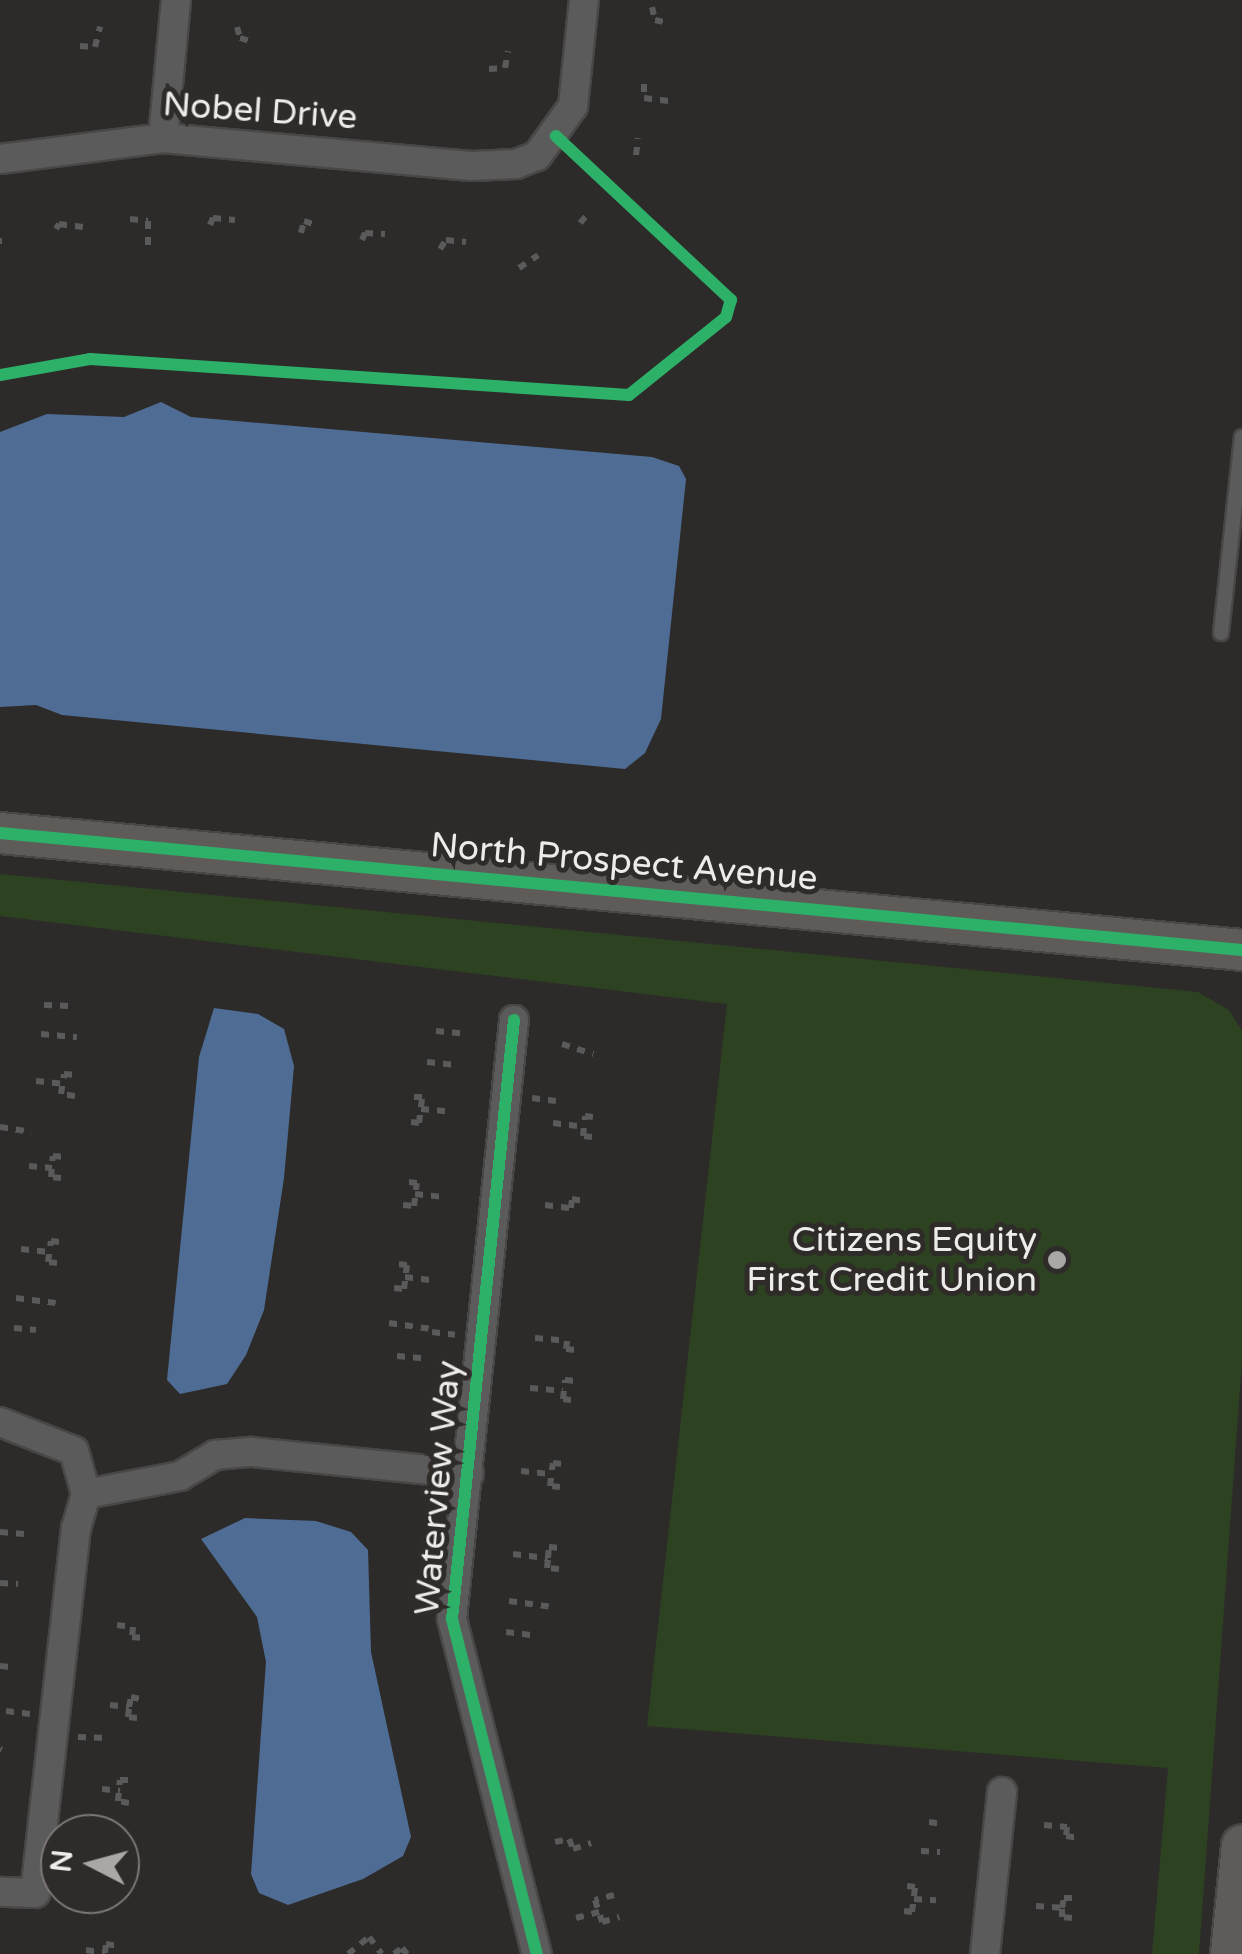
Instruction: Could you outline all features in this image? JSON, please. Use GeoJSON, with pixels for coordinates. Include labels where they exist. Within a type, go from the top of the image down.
{"type":"FeatureCollection","features":[{"type":"Feature","properties":{"kind":"street"},"geometry":{"type":"LineString","coordinates":[[162,138],[176,0]]}},
{"type":"Feature","properties":{"kind":"street","name":"Nobel Drive"},"geometry":{"type":"LineString","coordinates":[[0,160],[162,138],[471,166],[516,164],[537,156],[573,106],[584,0]]}},
{"type":"Feature","properties":{"kind":"street","name":"North Prospect Avenue"},"geometry":{"type":"LineString","coordinates":[[0,833],[1242,950]]}},
{"type":"Feature","properties":{"kind":"street","name":"Waterview Way"},"geometry":{"type":"LineString","coordinates":[[514,1020],[452,1618],[537,1954]]}},
{"type":"Feature","properties":{"kind":"street"},"geometry":{"type":"LineString","coordinates":[[0,1422],[74,1451],[86,1494],[76,1528],[35,1894],[0,1892]]}},
{"type":"Feature","properties":{"kind":"street","name":"Waterview Way"},"geometry":{"type":"LineString","coordinates":[[86,1494],[180,1476],[215,1455],[252,1452],[469,1474]]}},
{"type":"Feature","properties":{"kind":"street"},"geometry":{"type":"LineString","coordinates":[[985,1954],[1002,1792]]}},
{"type":"Feature","properties":{"kind":"street"},"geometry":{"type":"LineString","coordinates":[[1231,1954],[1242,1846]]}},
{"type":"Feature","properties":{"kind":"lane"},"geometry":{"type":"LineString","coordinates":[[1221,633],[1242,436]]}},
{"type":"Feature","properties":{"kind":"path"},"geometry":{"type":"LineString","coordinates":[[652,6],[655,20],[668,23]]}},
{"type":"Feature","properties":{"kind":"path"},"geometry":{"type":"LineString","coordinates":[[236,26],[240,38],[250,40]]}},
{"type":"Feature","properties":{"kind":"path"},"geometry":{"type":"LineString","coordinates":[[80,46],[95,47],[100,27]]}},
{"type":"Feature","properties":{"kind":"path"},"geometry":{"type":"LineString","coordinates":[[489,69],[505,68],[508,51]]}},
{"type":"Feature","properties":{"kind":"path"},"geometry":{"type":"LineString","coordinates":[[644,84],[644,98],[669,100]]}},
{"type":"Feature","properties":{"kind":"path"},"geometry":{"type":"LineString","coordinates":[[636,155],[638,138]]}},
{"type":"Feature","properties":{"kind":"path"},"geometry":{"type":"LineString","coordinates":[[580,223],[588,212]]}},
{"type":"Feature","properties":{"kind":"path"},"geometry":{"type":"LineString","coordinates":[[210,225],[213,218],[235,220]]}},
{"type":"Feature","properties":{"kind":"path"},"geometry":{"type":"LineString","coordinates":[[130,219],[148,222],[148,246]]}},
{"type":"Feature","properties":{"kind":"path"},"geometry":{"type":"LineString","coordinates":[[301,233],[304,221],[313,224]]}},
{"type":"Feature","properties":{"kind":"path"},"geometry":{"type":"LineString","coordinates":[[56,229],[83,227]]}},
{"type":"Feature","properties":{"kind":"path"},"geometry":{"type":"LineString","coordinates":[[362,240],[365,233],[385,234]]}},
{"type":"Feature","properties":{"kind":"path"},"geometry":{"type":"LineString","coordinates":[[440,249],[446,240],[466,242]]}},
{"type":"Feature","properties":{"kind":"path"},"geometry":{"type":"LineString","coordinates":[[519,268],[538,254]]}},
{"type":"Feature","properties":{"kind":"path"},"geometry":{"type":"LineString","coordinates":[[44,1005],[70,1006]]}},
{"type":"Feature","properties":{"kind":"path"},"geometry":{"type":"LineString","coordinates":[[436,1031],[461,1034]]}},
{"type":"Feature","properties":{"kind":"path"},"geometry":{"type":"LineString","coordinates":[[41,1034],[77,1038]]}},
{"type":"Feature","properties":{"kind":"path"},"geometry":{"type":"LineString","coordinates":[[562,1044],[593,1054]]}},
{"type":"Feature","properties":{"kind":"path"},"geometry":{"type":"LineString","coordinates":[[428,1062],[458,1065]]}},
{"type":"Feature","properties":{"kind":"path"},"geometry":{"type":"LineString","coordinates":[[75,1096],[62,1094],[62,1084],[64,1074],[78,1076]]}},
{"type":"Feature","properties":{"kind":"path"},"geometry":{"type":"LineString","coordinates":[[36,1081],[62,1084]]}},
{"type":"Feature","properties":{"kind":"path"},"geometry":{"type":"LineString","coordinates":[[411,1122],[419,1122],[421,1109],[422,1097],[414,1096]]}},
{"type":"Feature","properties":{"kind":"path"},"geometry":{"type":"LineString","coordinates":[[421,1109],[453,1112]]}},
{"type":"Feature","properties":{"kind":"path"},"geometry":{"type":"LineString","coordinates":[[592,1137],[583,1136],[585,1116],[593,1117]]}},
{"type":"Feature","properties":{"kind":"path"},"geometry":{"type":"LineString","coordinates":[[554,1123],[584,1127]]}},
{"type":"Feature","properties":{"kind":"path"},"geometry":{"type":"LineString","coordinates":[[0,1127],[32,1132]]}},
{"type":"Feature","properties":{"kind":"path"},"geometry":{"type":"LineString","coordinates":[[61,1178],[51,1177],[53,1156],[65,1157]]}},
{"type":"Feature","properties":{"kind":"path"},"geometry":{"type":"LineString","coordinates":[[29,1166],[52,1168]]}},
{"type":"Feature","properties":{"kind":"path"},"geometry":{"type":"LineString","coordinates":[[403,1205],[414,1206],[417,1183],[408,1182]]}},
{"type":"Feature","properties":{"kind":"path"},"geometry":{"type":"LineString","coordinates":[[415,1194],[445,1197]]}},
{"type":"Feature","properties":{"kind":"path"},"geometry":{"type":"LineString","coordinates":[[546,1205],[571,1208],[572,1199],[584,1201]]}},
{"type":"Feature","properties":{"kind":"path"},"geometry":{"type":"LineString","coordinates":[[57,1263],[48,1262],[50,1241],[60,1242]]}},
{"type":"Feature","properties":{"kind":"path"},"geometry":{"type":"LineString","coordinates":[[21,1248],[49,1252]]}},
{"type":"Feature","properties":{"kind":"path"},"geometry":{"type":"LineString","coordinates":[[394,1288],[404,1289],[407,1265],[396,1264]]}},
{"type":"Feature","properties":{"kind":"path"},"geometry":{"type":"LineString","coordinates":[[405,1277],[436,1281]]}},
{"type":"Feature","properties":{"kind":"path"},"geometry":{"type":"LineString","coordinates":[[16,1298],[56,1303]]}},
{"type":"Feature","properties":{"kind":"path"},"geometry":{"type":"LineString","coordinates":[[389,1324],[432,1329]]}},
{"type":"Feature","properties":{"kind":"path"},"geometry":{"type":"LineString","coordinates":[[14,1328],[36,1330]]}},
{"type":"Feature","properties":{"kind":"path"},"geometry":{"type":"LineString","coordinates":[[535,1338],[567,1341],[566,1349],[576,1350]]}},
{"type":"Feature","properties":{"kind":"path"},"geometry":{"type":"LineString","coordinates":[[396,1356],[429,1359]]}},
{"type":"Feature","properties":{"kind":"path"},"geometry":{"type":"LineString","coordinates":[[571,1400],[562,1400],[565,1380],[576,1381]]}},
{"type":"Feature","properties":{"kind":"path"},"geometry":{"type":"LineString","coordinates":[[530,1388],[564,1391]]}},
{"type":"Feature","properties":{"kind":"path"},"geometry":{"type":"LineString","coordinates":[[560,1487],[550,1486],[552,1463],[564,1464]]}},
{"type":"Feature","properties":{"kind":"path"},"geometry":{"type":"LineString","coordinates":[[521,1471],[551,1474]]}},
{"type":"Feature","properties":{"kind":"path"},"geometry":{"type":"LineString","coordinates":[[0,1532],[24,1534]]}},
{"type":"Feature","properties":{"kind":"path"},"geometry":{"type":"LineString","coordinates":[[559,1569],[547,1568],[549,1546],[560,1548]]}},
{"type":"Feature","properties":{"kind":"path"},"geometry":{"type":"LineString","coordinates":[[513,1554],[548,1558]]}},
{"type":"Feature","properties":{"kind":"path"},"geometry":{"type":"LineString","coordinates":[[0,1582],[18,1584]]}},
{"type":"Feature","properties":{"kind":"path"},"geometry":{"type":"LineString","coordinates":[[509,1601],[552,1607]]}},
{"type":"Feature","properties":{"kind":"path"},"geometry":{"type":"LineString","coordinates":[[117,1625],[134,1627],[132,1637],[144,1638]]}},
{"type":"Feature","properties":{"kind":"path"},"geometry":{"type":"LineString","coordinates":[[506,1632],[537,1636]]}},
{"type":"Feature","properties":{"kind":"path"},"geometry":{"type":"LineString","coordinates":[[0,1666],[10,1667]]}},
{"type":"Feature","properties":{"kind":"path"},"geometry":{"type":"LineString","coordinates":[[137,1718],[128,1717],[131,1697],[140,1699]]}},
{"type":"Feature","properties":{"kind":"path"},"geometry":{"type":"LineString","coordinates":[[110,1705],[130,1708]]}},
{"type":"Feature","properties":{"kind":"path"},"geometry":{"type":"LineString","coordinates":[[129,1802],[118,1802],[120,1780],[131,1780]]}},
{"type":"Feature","properties":{"kind":"path"},"geometry":{"type":"LineString","coordinates":[[102,1790],[120,1791]]}},
{"type":"Feature","properties":{"kind":"path"},"geometry":{"type":"LineString","coordinates":[[929,1822],[943,1824]]}},
{"type":"Feature","properties":{"kind":"path"},"geometry":{"type":"LineString","coordinates":[[1044,1825],[1066,1827],[1066,1836],[1078,1838]]}},
{"type":"Feature","properties":{"kind":"path"},"geometry":{"type":"LineString","coordinates":[[555,1842],[569,1839],[572,1849],[591,1844]]}},
{"type":"Feature","properties":{"kind":"path"},"geometry":{"type":"LineString","coordinates":[[922,1851],[940,1852]]}},
{"type":"Feature","properties":{"kind":"path"},"geometry":{"type":"LineString","coordinates":[[904,1911],[912,1912],[916,1886],[907,1886]]}},
{"type":"Feature","properties":{"kind":"path"},"geometry":{"type":"LineString","coordinates":[[614,1895],[595,1900],[602,1922],[619,1918]]}},
{"type":"Feature","properties":{"kind":"path"},"geometry":{"type":"LineString","coordinates":[[1072,1898],[1064,1898],[1062,1908],[1062,1918],[1072,1918]]}},
{"type":"Feature","properties":{"kind":"path"},"geometry":{"type":"LineString","coordinates":[[914,1899],[936,1900]]}},
{"type":"Feature","properties":{"kind":"path"},"geometry":{"type":"LineString","coordinates":[[1036,1906],[1062,1908]]}},
{"type":"Feature","properties":{"kind":"path"},"geometry":{"type":"LineString","coordinates":[[576,1918],[599,1912]]}},
{"type":"Feature","properties":{"kind":"path"},"geometry":{"type":"LineString","coordinates":[[348,1954],[368,1937],[382,1954]]}},
{"type":"Feature","properties":{"kind":"path"},"geometry":{"type":"LineString","coordinates":[[86,1950],[106,1952],[106,1944],[118,1946]]}},
{"type":"Feature","properties":{"kind":"path"},"geometry":{"type":"LineString","coordinates":[[394,1954],[402,1948],[407,1954]]}},
{"type":"Feature","properties":{"kind":"green space"},"geometry":{"type":"Polygon","coordinates":[[[0,874],[1198,992],[1229,1010],[1242,1031],[1242,1360],[1199,1954],[1152,1954],[1168,1768],[647,1726],[727,1004],[0,916],[0,874]]]}},
{"type":"Feature","properties":{"kind":"water"},"geometry":{"type":"Polygon","coordinates":[[[161,402],[191,417],[652,457],[679,466],[686,479],[661,719],[645,753],[625,769],[62,715],[36,705],[0,707],[0,432],[47,414],[124,417],[161,402]]]}},
{"type":"Feature","properties":{"kind":"water"},"geometry":{"type":"Polygon","coordinates":[[[214,1008],[258,1014],[284,1029],[294,1066],[284,1178],[264,1310],[246,1355],[227,1384],[180,1394],[167,1380],[199,1057],[214,1008]]]}},
{"type":"Feature","properties":{"kind":"water"},"geometry":{"type":"Polygon","coordinates":[[[245,1518],[316,1521],[351,1532],[368,1550],[371,1652],[411,1837],[403,1856],[363,1879],[288,1905],[259,1893],[251,1874],[266,1662],[257,1617],[201,1539],[245,1518]]]}},
{"type":"Feature","properties":{"kind":"cycle path"},"geometry":{"type":"LineString","coordinates":[[0,375],[90,359],[629,395],[726,317],[731,300],[556,136]]}},
{"type":"Feature","properties":{"kind":"cycle path"},"geometry":{"type":"LineString","coordinates":[[0,833],[1242,950]]}},
{"type":"Feature","properties":{"kind":"cycle path"},"geometry":{"type":"LineString","coordinates":[[514,1020],[452,1619],[537,1954]]}},
{"type":"Feature","properties":{"kind":"place","name":"Citizens Equity First Credit Union"},"geometry":{"type":"Point","coordinates":[1057,1260]}}]}
